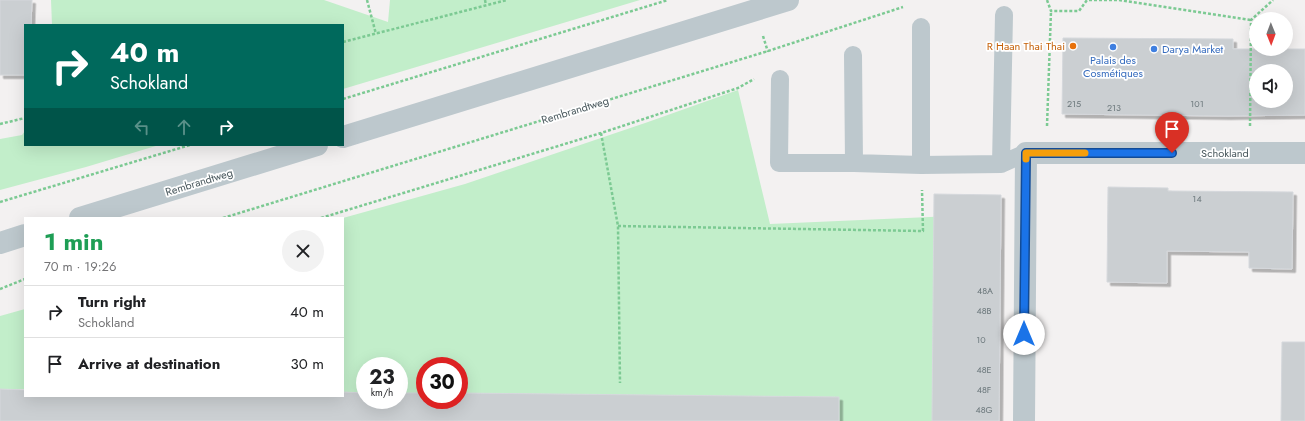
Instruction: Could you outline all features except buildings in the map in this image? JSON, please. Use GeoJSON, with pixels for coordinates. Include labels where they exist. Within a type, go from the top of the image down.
{"type":"FeatureCollection","features":[{"type":"Feature","properties":{"kind":"street"},"geometry":{"type":"LineString","coordinates":[[344,137],[788,0]]}},
{"type":"Feature","properties":{"kind":"street","name":"Rembrandtweg"},"geometry":{"type":"LineString","coordinates":[[83,217],[314,146]]}},
{"type":"Feature","properties":{"kind":"street"},"geometry":{"type":"LineString","coordinates":[[1024,421],[1036,153]]}},
{"type":"Feature","properties":{"kind":"street","name":"Schokland"},"geometry":{"type":"LineString","coordinates":[[1036,153],[1305,153]]}},
{"type":"Feature","properties":{"kind":"street"},"geometry":{"type":"LineString","coordinates":[[0,243],[24,235]]}},
{"type":"Feature","properties":{"kind":"lane"},"geometry":{"type":"LineString","coordinates":[[1001,164],[1004,15]]}},
{"type":"Feature","properties":{"kind":"lane"},"geometry":{"type":"LineString","coordinates":[[921,165],[922,27]]}},
{"type":"Feature","properties":{"kind":"lane"},"geometry":{"type":"LineString","coordinates":[[853,55],[854,163]]}},
{"type":"Feature","properties":{"kind":"lane"},"geometry":{"type":"LineString","coordinates":[[780,79],[779,163],[921,165],[1001,164],[1036,153]]}},
{"type":"Feature","properties":{"kind":"path"},"geometry":{"type":"LineString","coordinates":[[367,0],[376,34]]}},
{"type":"Feature","properties":{"kind":"path"},"geometry":{"type":"LineString","coordinates":[[485,0],[486,5]]}},
{"type":"Feature","properties":{"kind":"path"},"geometry":{"type":"LineString","coordinates":[[344,42],[507,0]]}},
{"type":"Feature","properties":{"kind":"path"},"geometry":{"type":"LineString","coordinates":[[344,98],[668,0]]}},
{"type":"Feature","properties":{"kind":"path"},"geometry":{"type":"LineString","coordinates":[[1036,153],[1051,11],[1047,0]]}},
{"type":"Feature","properties":{"kind":"path"},"geometry":{"type":"LineString","coordinates":[[1051,11],[1079,11],[1088,0],[1119,0],[1249,20]]}},
{"type":"Feature","properties":{"kind":"path"},"geometry":{"type":"LineString","coordinates":[[1260,12],[1273,0]]}},
{"type":"Feature","properties":{"kind":"path","name":"Rembrandtweg"},"geometry":{"type":"LineString","coordinates":[[226,217],[768,51],[904,7]]}},
{"type":"Feature","properties":{"kind":"path"},"geometry":{"type":"LineString","coordinates":[[768,51],[770,57]]}},
{"type":"Feature","properties":{"kind":"path"},"geometry":{"type":"LineString","coordinates":[[1250,153],[1251,56]]}},
{"type":"Feature","properties":{"kind":"path"},"geometry":{"type":"LineString","coordinates":[[324,217],[601,133],[738,88],[756,78]]}},
{"type":"Feature","properties":{"kind":"path"},"geometry":{"type":"LineString","coordinates":[[0,124],[24,118]]}},
{"type":"Feature","properties":{"kind":"path"},"geometry":{"type":"LineString","coordinates":[[601,133],[618,226],[620,383]]}},
{"type":"Feature","properties":{"kind":"path"},"geometry":{"type":"LineString","coordinates":[[0,202],[187,146]]}},
{"type":"Feature","properties":{"kind":"path"},"geometry":{"type":"LineString","coordinates":[[618,226],[923,231],[921,165]]}},
{"type":"Feature","properties":{"kind":"path"},"geometry":{"type":"LineString","coordinates":[[0,289],[24,279]]}},
{"type":"Feature","properties":{"kind":"green space"},"geometry":{"type":"Polygon","coordinates":[[[51,0],[324,0],[388,22],[390,0],[640,0],[344,89],[344,24],[52,24],[51,0]]]}},
{"type":"Feature","properties":{"kind":"green space"},"geometry":{"type":"Polygon","coordinates":[[[738,90],[770,224],[998,214],[943,421],[839,421],[839,397],[468,393],[468,357],[416,357],[416,393],[408,393],[408,357],[356,357],[356,393],[344,392],[344,218],[465,184],[738,90]]]}},
{"type":"Feature","properties":{"kind":"green space"},"geometry":{"type":"Polygon","coordinates":[[[24,132],[24,146],[156,146],[86,167],[0,190],[0,139],[22,135],[24,132]]]}},
{"type":"Feature","properties":{"kind":"green space"},"geometry":{"type":"Polygon","coordinates":[[[24,309],[24,389],[0,389],[0,316],[24,309]]]}},
{"type":"Feature","properties":{"kind":"slow traffic"},"geometry":{"type":"LineString","coordinates":[[1026,159],[1026,153],[1085,153]]}},
{"type":"Feature","properties":{"kind":"place","name":"R Haan Thai Thai"},"geometry":{"type":"Point","coordinates":[1073,46]}},
{"type":"Feature","properties":{"kind":"place","name":"Palais des Cosmétiques"},"geometry":{"type":"Point","coordinates":[1113,47]}},
{"type":"Feature","properties":{"kind":"place","name":"Darya Market"},"geometry":{"type":"Point","coordinates":[1154,49]}},
{"type":"Feature","properties":{"kind":"route"},"geometry":{"type":"LineString","coordinates":[[1024,334],[1026,153],[1172,153]]}}]}
